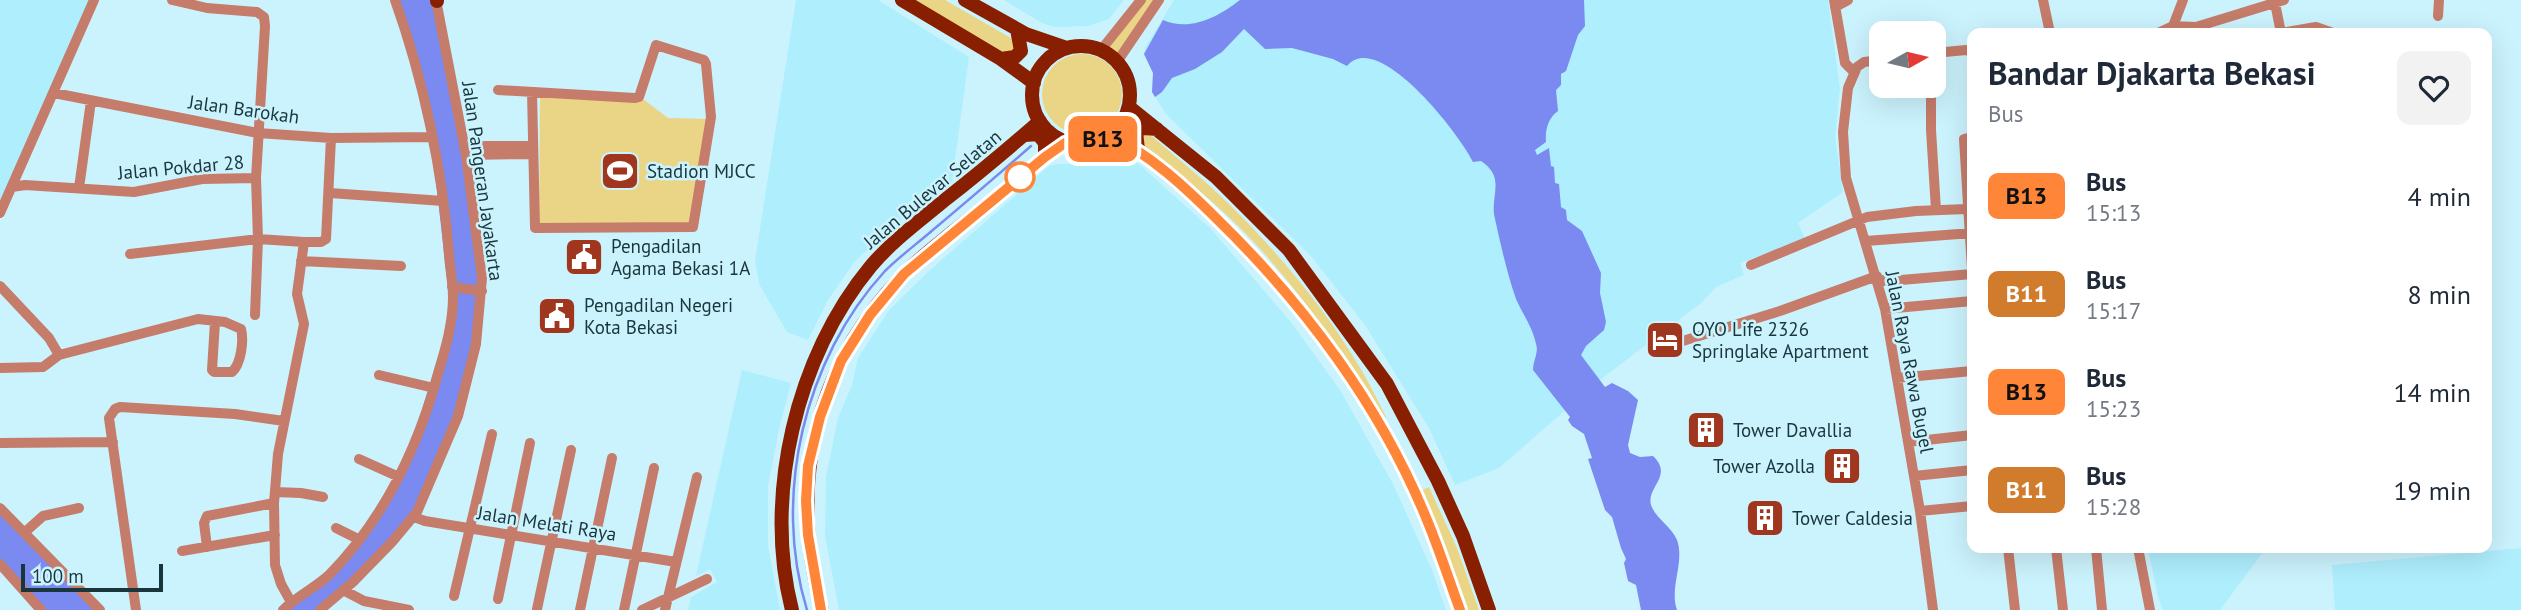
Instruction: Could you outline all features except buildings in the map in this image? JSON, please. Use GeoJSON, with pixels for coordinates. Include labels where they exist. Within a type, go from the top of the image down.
{"type":"FeatureCollection","features":[{"type":"Feature","properties":{"kind":"main road"},"geometry":{"type":"LineString","coordinates":[[902,0],[1001,59],[1034,83]]}},
{"type":"Feature","properties":{"kind":"main road"},"geometry":{"type":"LineString","coordinates":[[965,0],[1017,29],[1067,48]]}},
{"type":"Feature","properties":{"kind":"main road"},"geometry":{"type":"LineString","coordinates":[[1001,59],[1015,57],[1021,51],[1017,29]]}},
{"type":"Feature","properties":{"kind":"main road"},"geometry":{"type":"LineString","coordinates":[[1082,46],[1101,50],[1117,62],[1126,75],[1130,91],[1129,107],[1122,123],[1109,135],[1089,145],[1065,143],[1046,129],[1035,109],[1034,83],[1046,61],[1067,48],[1082,46]]}},
{"type":"Feature","properties":{"kind":"main road"},"geometry":{"type":"LineString","coordinates":[[1129,107],[1216,177],[1289,250],[1387,384],[1438,481],[1463,536],[1489,610]]}},
{"type":"Feature","properties":{"kind":"main road","name":"Jalan Bulevar Selatan"},"geometry":{"type":"LineString","coordinates":[[792,610],[783,569],[783,474],[789,440],[805,388],[828,333],[872,264],[1040,121]]}},
{"type":"Feature","properties":{"kind":"main road"},"geometry":{"type":"LineString","coordinates":[[1138,150],[1136,131],[1144,128],[1157,129]]}},
{"type":"Feature","properties":{"kind":"main road"},"geometry":{"type":"LineString","coordinates":[[1025,135],[1038,134],[1045,143],[1045,157]]}},
{"type":"Feature","properties":{"kind":"main road"},"geometry":{"type":"LineString","coordinates":[[1109,135],[1138,150],[1199,200],[1279,282],[1329,348],[1386,436],[1427,519],[1460,610]]}},
{"type":"Feature","properties":{"kind":"main road"},"geometry":{"type":"LineString","coordinates":[[821,610],[808,535],[808,466],[820,417],[841,361],[870,315],[904,274],[1065,143]]}},
{"type":"Feature","properties":{"kind":"street"},"geometry":{"type":"LineString","coordinates":[[0,213],[94,0]]}},
{"type":"Feature","properties":{"kind":"street"},"geometry":{"type":"LineString","coordinates":[[172,0],[207,8],[236,5],[264,17],[256,178],[258,239],[255,315]]}},
{"type":"Feature","properties":{"kind":"street"},"geometry":{"type":"LineString","coordinates":[[283,610],[330,574],[372,522],[400,477],[435,388],[448,339],[452,287],[443,201],[407,33],[395,0]]}},
{"type":"Feature","properties":{"kind":"street","name":"Jalan Pangeran Jayakarta"},"geometry":{"type":"LineString","coordinates":[[322,609],[392,542],[414,517],[458,416],[476,344],[482,291],[477,231],[437,0]]}},
{"type":"Feature","properties":{"kind":"street"},"geometry":{"type":"LineString","coordinates":[[1101,50],[1141,0]]}},
{"type":"Feature","properties":{"kind":"street"},"geometry":{"type":"LineString","coordinates":[[1117,62],[1159,0]]}},
{"type":"Feature","properties":{"kind":"street"},"geometry":{"type":"LineString","coordinates":[[1848,0],[1834,4],[1845,63],[1854,72],[1864,62],[1869,61]]}},
{"type":"Feature","properties":{"kind":"street"},"geometry":{"type":"LineString","coordinates":[[2043,0],[2049,28]]}},
{"type":"Feature","properties":{"kind":"street"},"geometry":{"type":"LineString","coordinates":[[2173,26],[2183,0]]}},
{"type":"Feature","properties":{"kind":"street"},"geometry":{"type":"LineString","coordinates":[[2438,16],[2439,0]]}},
{"type":"Feature","properties":{"kind":"street"},"geometry":{"type":"LineString","coordinates":[[2169,28],[2196,27],[2280,2],[2281,28]]}},
{"type":"Feature","properties":{"kind":"street"},"geometry":{"type":"LineString","coordinates":[[498,90],[637,98],[656,45],[704,60],[712,117],[694,224],[690,229],[537,229],[534,226],[532,92]]}},
{"type":"Feature","properties":{"kind":"street"},"geometry":{"type":"LineString","coordinates":[[1946,52],[1967,50]]}},
{"type":"Feature","properties":{"kind":"street","name":"Jalan Raya Rawa Bugel"},"geometry":{"type":"LineString","coordinates":[[1854,72],[1848,88],[1843,132],[1846,178],[1885,309],[1920,511],[1933,610]]}},
{"type":"Feature","properties":{"kind":"street","name":"Jalan Barokah"},"geometry":{"type":"LineString","coordinates":[[54,93],[258,133],[331,138],[431,137]]}},
{"type":"Feature","properties":{"kind":"street"},"geometry":{"type":"LineString","coordinates":[[1931,98],[1936,210]]}},
{"type":"Feature","properties":{"kind":"street"},"geometry":{"type":"LineString","coordinates":[[79,188],[90,102]]}},
{"type":"Feature","properties":{"kind":"street"},"geometry":{"type":"LineString","coordinates":[[130,254],[258,239],[321,242],[326,239],[331,138]]}},
{"type":"Feature","properties":{"kind":"street"},"geometry":{"type":"LineString","coordinates":[[1751,265],[1867,217],[1967,209],[1964,139],[1967,138]]}},
{"type":"Feature","properties":{"kind":"street"},"geometry":{"type":"LineString","coordinates":[[465,150],[533,150]]}},
{"type":"Feature","properties":{"kind":"street","name":"Jalan Pokdar 28"},"geometry":{"type":"LineString","coordinates":[[12,187],[25,185],[134,192],[202,179],[256,178]]}},
{"type":"Feature","properties":{"kind":"street"},"geometry":{"type":"LineString","coordinates":[[330,193],[443,201]]}},
{"type":"Feature","properties":{"kind":"street"},"geometry":{"type":"LineString","coordinates":[[1866,240],[1967,233]]}},
{"type":"Feature","properties":{"kind":"street"},"geometry":{"type":"LineString","coordinates":[[291,602],[277,572],[274,498],[276,465],[304,324],[297,294],[304,242]]}},
{"type":"Feature","properties":{"kind":"street"},"geometry":{"type":"LineString","coordinates":[[301,261],[401,267]]}},
{"type":"Feature","properties":{"kind":"street"},"geometry":{"type":"LineString","coordinates":[[1672,344],[1780,311],[1877,277],[1889,281],[1967,274]]}},
{"type":"Feature","properties":{"kind":"street"},"geometry":{"type":"LineString","coordinates":[[0,286],[49,338],[59,355]]}},
{"type":"Feature","properties":{"kind":"street"},"geometry":{"type":"LineString","coordinates":[[452,287],[482,291]]}},
{"type":"Feature","properties":{"kind":"street"},"geometry":{"type":"LineString","coordinates":[[1885,309],[1967,301]]}},
{"type":"Feature","properties":{"kind":"street"},"geometry":{"type":"LineString","coordinates":[[0,368],[43,368],[59,355],[198,318],[215,321],[238,326],[242,332],[237,368],[232,372],[212,370],[215,321]]}},
{"type":"Feature","properties":{"kind":"street"},"geometry":{"type":"LineString","coordinates":[[1897,378],[1967,371]]}},
{"type":"Feature","properties":{"kind":"street"},"geometry":{"type":"LineString","coordinates":[[379,375],[435,388]]}},
{"type":"Feature","properties":{"kind":"street"},"geometry":{"type":"LineString","coordinates":[[136,610],[109,418],[114,409],[120,407],[235,414],[285,421]]}},
{"type":"Feature","properties":{"kind":"street"},"geometry":{"type":"LineString","coordinates":[[454,596],[492,434]]}},
{"type":"Feature","properties":{"kind":"street"},"geometry":{"type":"LineString","coordinates":[[1908,442],[1967,436]]}},
{"type":"Feature","properties":{"kind":"street"},"geometry":{"type":"LineString","coordinates":[[1,440],[113,442]]}},
{"type":"Feature","properties":{"kind":"street"},"geometry":{"type":"LineString","coordinates":[[498,599],[530,443]]}},
{"type":"Feature","properties":{"kind":"street"},"geometry":{"type":"LineString","coordinates":[[537,609],[571,450]]}},
{"type":"Feature","properties":{"kind":"street"},"geometry":{"type":"LineString","coordinates":[[580,610],[612,458]]}},
{"type":"Feature","properties":{"kind":"street"},"geometry":{"type":"LineString","coordinates":[[359,459],[400,477]]}},
{"type":"Feature","properties":{"kind":"street"},"geometry":{"type":"LineString","coordinates":[[624,610],[654,468]]}},
{"type":"Feature","properties":{"kind":"street"},"geometry":{"type":"LineString","coordinates":[[1914,476],[1967,471]]}},
{"type":"Feature","properties":{"kind":"street"},"geometry":{"type":"LineString","coordinates":[[665,610],[697,477]]}},
{"type":"Feature","properties":{"kind":"street"},"geometry":{"type":"LineString","coordinates":[[207,547],[204,523],[207,516],[301,493],[323,497]]}},
{"type":"Feature","properties":{"kind":"street"},"geometry":{"type":"LineString","coordinates":[[1920,511],[1967,506]]}},
{"type":"Feature","properties":{"kind":"street"},"geometry":{"type":"LineString","coordinates":[[0,508],[100,610]]}},
{"type":"Feature","properties":{"kind":"street"},"geometry":{"type":"LineString","coordinates":[[24,533],[43,516],[79,508]]}},
{"type":"Feature","properties":{"kind":"street","name":"Jalan Melati Raya"},"geometry":{"type":"LineString","coordinates":[[414,517],[676,562]]}},
{"type":"Feature","properties":{"kind":"street"},"geometry":{"type":"LineString","coordinates":[[336,528],[358,539]]}},
{"type":"Feature","properties":{"kind":"street"},"geometry":{"type":"LineString","coordinates":[[183,551],[275,535]]}},
{"type":"Feature","properties":{"kind":"street"},"geometry":{"type":"LineString","coordinates":[[2009,553],[2015,610]]}},
{"type":"Feature","properties":{"kind":"street"},"geometry":{"type":"LineString","coordinates":[[2057,553],[2063,610]]}},
{"type":"Feature","properties":{"kind":"street"},"geometry":{"type":"LineString","coordinates":[[2096,553],[2102,610]]}},
{"type":"Feature","properties":{"kind":"street"},"geometry":{"type":"LineString","coordinates":[[2139,553],[2151,610]]}},
{"type":"Feature","properties":{"kind":"street"},"geometry":{"type":"LineString","coordinates":[[0,564],[41,610]]}},
{"type":"Feature","properties":{"kind":"street"},"geometry":{"type":"LineString","coordinates":[[642,610],[708,579]]}},
{"type":"Feature","properties":{"kind":"street"},"geometry":{"type":"LineString","coordinates":[[343,590],[382,607],[408,610]]}},
{"type":"Feature","properties":{"kind":"shaded area"},"geometry":{"type":"Polygon","coordinates":[[[0,0],[95,0],[0,213],[0,0]]]}},
{"type":"Feature","properties":{"kind":"shaded area"},"geometry":{"type":"Polygon","coordinates":[[[796,0],[878,0],[969,57],[952,181],[896,224],[855,261],[828,300],[808,340],[787,332],[759,284],[755,260],[796,0]]]}},
{"type":"Feature","properties":{"kind":"shaded area"},"geometry":{"type":"Polygon","coordinates":[[[914,0],[945,0],[1016,41],[1016,51],[1006,54],[914,0]]]}},
{"type":"Feature","properties":{"kind":"shaded area"},"geometry":{"type":"Polygon","coordinates":[[[1004,0],[1124,0],[1109,19],[1088,26],[1054,27],[1042,23],[1004,0]]]}},
{"type":"Feature","properties":{"kind":"shaded area"},"geometry":{"type":"Polygon","coordinates":[[[1141,0],[1159,0],[1117,62],[1101,50],[1141,0]]]}},
{"type":"Feature","properties":{"kind":"shaded area"},"geometry":{"type":"Polygon","coordinates":[[[1174,0],[1828,0],[1840,88],[1835,137],[1843,192],[1798,223],[1805,239],[1740,263],[1744,275],[1716,287],[1701,303],[1600,380],[1499,468],[1455,485],[1429,428],[1365,325],[1310,255],[1166,114],[1152,92],[1153,73],[1144,54],[1145,48],[1174,0]]]}},
{"type":"Feature","properties":{"kind":"shaded area"},"geometry":{"type":"Polygon","coordinates":[[[1082,54],[1097,57],[1110,66],[1119,79],[1122,94],[1119,109],[1110,122],[1097,131],[1082,134],[1067,131],[1054,122],[1045,109],[1042,94],[1045,79],[1054,66],[1067,57],[1082,54]]]}},
{"type":"Feature","properties":{"kind":"shaded area","name":"Stadion MJCC"},"geometry":{"type":"Polygon","coordinates":[[[540,97],[643,99],[668,118],[710,119],[692,225],[539,223],[540,97]]]}},
{"type":"Feature","properties":{"kind":"shaded area"},"geometry":{"type":"Polygon","coordinates":[[[1144,133],[1153,137],[1221,196],[1297,278],[1355,359],[1386,417],[1384,420],[1329,336],[1289,282],[1220,209],[1141,145],[1144,133]]]}},
{"type":"Feature","properties":{"kind":"shaded area"},"geometry":{"type":"Polygon","coordinates":[[[1119,155],[1131,157],[1210,228],[1291,322],[1340,390],[1393,484],[1432,570],[1446,610],[839,610],[825,536],[826,477],[838,418],[852,385],[858,358],[889,310],[929,271],[1049,166],[1080,164],[1119,155]]]}},
{"type":"Feature","properties":{"kind":"shaded area"},"geometry":{"type":"Polygon","coordinates":[[[742,370],[791,383],[768,486],[768,546],[780,610],[688,610],[691,597],[717,582],[710,569],[696,576],[742,370]]]}},
{"type":"Feature","properties":{"kind":"shaded area"},"geometry":{"type":"Polygon","coordinates":[[[1429,487],[1457,548],[1479,610],[1468,610],[1447,552],[1420,491],[1429,487]]]}},
{"type":"Feature","properties":{"kind":"shaded area"},"geometry":{"type":"Polygon","coordinates":[[[2521,548],[2521,610],[2335,610],[2332,565],[2492,553],[2492,551],[2521,548]]]}},
{"type":"Feature","properties":{"kind":"shaded area"},"geometry":{"type":"Polygon","coordinates":[[[2149,553],[2262,553],[2220,610],[2163,610],[2149,553]]]}},
{"type":"Feature","properties":{"kind":"water"},"geometry":{"type":"Polygon","coordinates":[[[395,0],[436,0],[482,278],[465,392],[417,512],[320,610],[283,610],[322,580],[372,522],[406,462],[451,315],[431,137],[395,0]]]}},
{"type":"Feature","properties":{"kind":"water"},"geometry":{"type":"Polygon","coordinates":[[[1240,0],[1584,0],[1585,26],[1578,35],[1566,71],[1561,74],[1561,85],[1556,90],[1558,111],[1548,125],[1546,142],[1535,150],[1537,155],[1549,148],[1555,183],[1559,184],[1561,207],[1566,210],[1567,220],[1582,231],[1601,273],[1600,293],[1606,322],[1604,330],[1586,346],[1581,355],[1605,387],[1612,383],[1638,400],[1628,445],[1630,453],[1640,457],[1653,456],[1659,463],[1660,476],[1652,493],[1651,505],[1656,515],[1672,531],[1679,548],[1675,593],[1677,610],[1641,610],[1636,585],[1628,581],[1624,563],[1626,559],[1612,517],[1605,510],[1588,459],[1592,458],[1584,434],[1572,426],[1568,420],[1570,417],[1533,370],[1537,347],[1516,299],[1504,259],[1494,211],[1496,188],[1493,174],[1481,161],[1473,162],[1453,131],[1417,90],[1378,61],[1361,58],[1347,66],[1333,59],[1292,48],[1265,49],[1244,29],[1222,52],[1195,69],[1172,78],[1155,97],[1152,92],[1153,73],[1144,54],[1163,20],[1183,24],[1203,21],[1240,0]]]}},
{"type":"Feature","properties":{"kind":"water"},"geometry":{"type":"Polygon","coordinates":[[[0,508],[100,610],[41,610],[0,564],[0,508]]]}},
{"type":"Feature","properties":{"kind":"waterway"},"geometry":{"type":"LineString","coordinates":[[807,610],[797,566],[793,521],[795,476],[815,387],[834,345],[857,306],[885,271],[1031,146]]}},
{"type":"Feature","properties":{"kind":"bus line","name":"B13"},"geometry":{"type":"LineString","coordinates":[[821,610],[808,535],[808,466],[826,397],[856,334],[886,293],[904,274],[1045,157],[1065,143],[1089,145],[1109,135],[1138,150],[1199,200],[1279,282],[1329,348],[1386,436],[1427,519],[1460,610]]}},
{"type":"Feature","properties":{"kind":"place","name":"Stadion MJCC"},"geometry":{"type":"Point","coordinates":[620,171]}},
{"type":"Feature","properties":{"kind":"place","name":"Pengadilan Agama Bekasi 1A"},"geometry":{"type":"Point","coordinates":[584,257]}},
{"type":"Feature","properties":{"kind":"place","name":"Pengadilan Negeri Kota Bekasi"},"geometry":{"type":"Point","coordinates":[557,316]}},
{"type":"Feature","properties":{"kind":"place","name":"OYO Life 2326 Springlake Apartment"},"geometry":{"type":"Point","coordinates":[1665,340]}},
{"type":"Feature","properties":{"kind":"place","name":"Tower Davallia"},"geometry":{"type":"Point","coordinates":[1706,430]}},
{"type":"Feature","properties":{"kind":"place","name":"Tower Azolla"},"geometry":{"type":"Point","coordinates":[1842,466]}},
{"type":"Feature","properties":{"kind":"place","name":"Tower Caldesia"},"geometry":{"type":"Point","coordinates":[1765,518]}}]}
